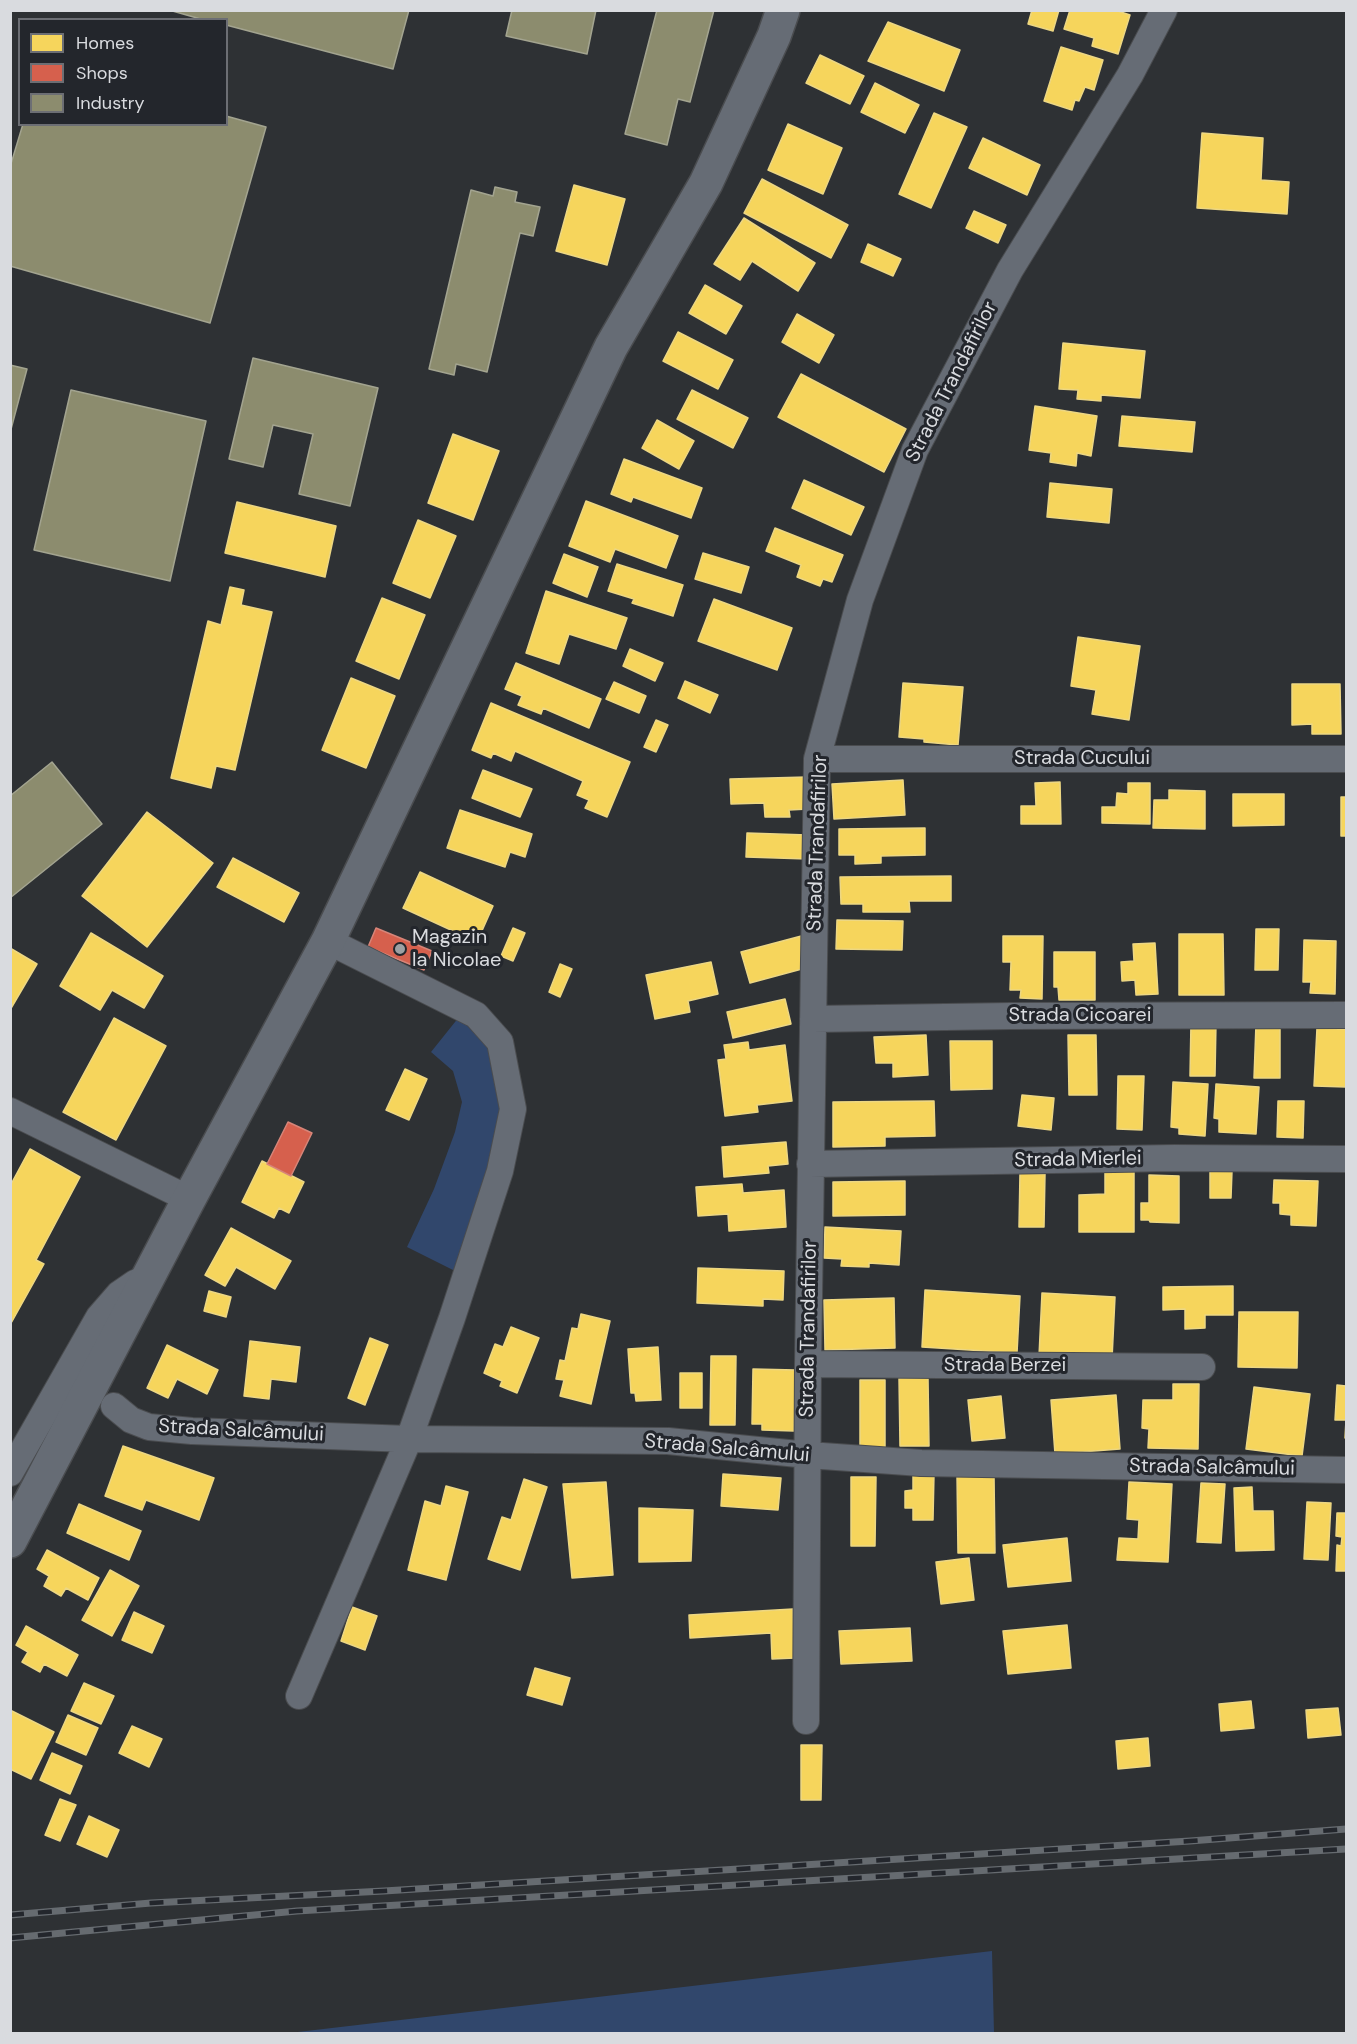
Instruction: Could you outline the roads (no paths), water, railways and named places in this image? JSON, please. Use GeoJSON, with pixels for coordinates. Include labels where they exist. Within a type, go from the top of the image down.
{"type":"FeatureCollection","features":[{"type":"Feature","properties":{"kind":"main road"},"geometry":{"type":"LineString","coordinates":[[10,1541],[189,1199],[328,941],[612,347],[706,183],[774,36],[783,10]]}},
{"type":"Feature","properties":{"kind":"street","name":"Strada Trandafirilor"},"geometry":{"type":"LineString","coordinates":[[806,1721],[810,1164],[817,759],[860,600],[915,450],[1010,270],[1130,75],[1164,10]]}},
{"type":"Feature","properties":{"kind":"street","name":"Strada Cucului"},"geometry":{"type":"LineString","coordinates":[[817,759],[1347,759]]}},
{"type":"Feature","properties":{"kind":"street"},"geometry":{"type":"LineString","coordinates":[[299,1696],[409,1439],[452,1318],[500,1171],[513,1109],[500,1042],[476,1016],[328,941]]}},
{"type":"Feature","properties":{"kind":"street","name":"Strada Cicoarei"},"geometry":{"type":"LineString","coordinates":[[813,1019],[1011,1016],[1347,1016]]}},
{"type":"Feature","properties":{"kind":"street"},"geometry":{"type":"LineString","coordinates":[[10,1111],[189,1199]]}},
{"type":"Feature","properties":{"kind":"street","name":"Strada Mierlei"},"geometry":{"type":"LineString","coordinates":[[810,1164],[1174,1158],[1347,1159]]}},
{"type":"Feature","properties":{"kind":"street"},"geometry":{"type":"LineString","coordinates":[[10,1473],[99,1317],[119,1294],[135,1283],[148,1278]]}},
{"type":"Feature","properties":{"kind":"street","name":"Strada Berzei"},"geometry":{"type":"LineString","coordinates":[[808,1364],[1202,1367]]}},
{"type":"Feature","properties":{"kind":"street","name":"Strada Salcâmului"},"geometry":{"type":"LineString","coordinates":[[114,1406],[131,1420],[148,1427],[192,1431],[409,1439],[668,1442],[808,1455],[921,1462],[1347,1470]]}},
{"type":"Feature","properties":{"kind":"railway"},"geometry":{"type":"LineString","coordinates":[[10,1915],[151,1903],[384,1891],[1190,1841],[1346,1829]]}},
{"type":"Feature","properties":{"kind":"railway"},"geometry":{"type":"LineString","coordinates":[[10,1938],[297,1911],[1346,1849]]}},
{"type":"Feature","properties":{"kind":"place","name":"Magazin la Nicolae"},"geometry":{"type":"Point","coordinates":[400,949]}}]}
